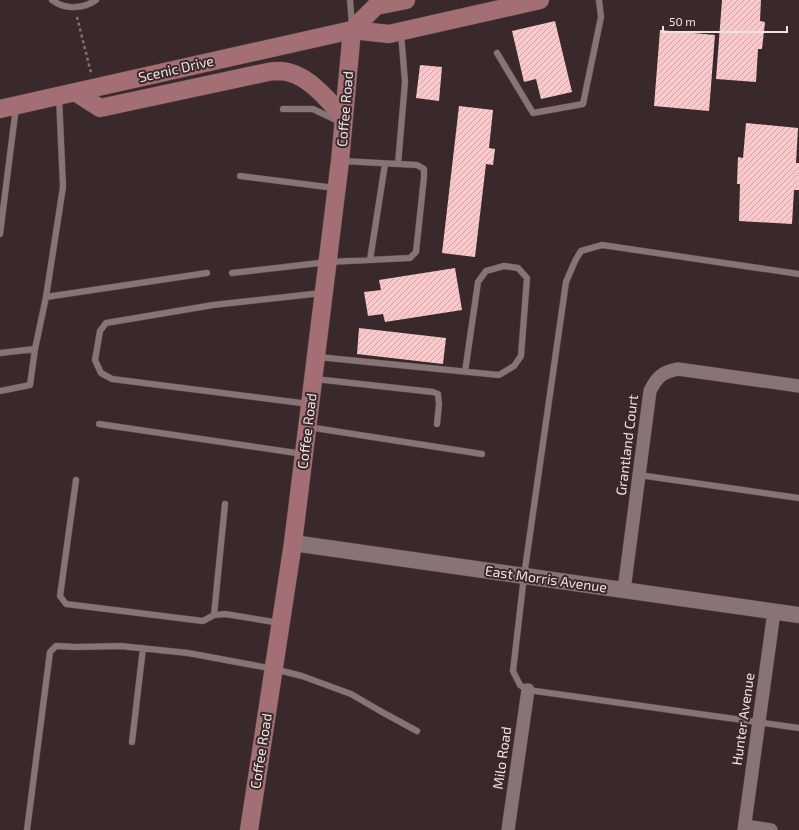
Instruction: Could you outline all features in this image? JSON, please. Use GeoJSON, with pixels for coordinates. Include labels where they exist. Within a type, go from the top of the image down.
{"type":"FeatureCollection","features":[{"type":"Feature","properties":{"kind":"main road"},"geometry":{"type":"LineString","coordinates":[[352,30],[376,6],[406,0]]}},
{"type":"Feature","properties":{"kind":"main road","name":"Scenic Drive"},"geometry":{"type":"LineString","coordinates":[[8,107],[352,30],[389,34],[540,0]]}},
{"type":"Feature","properties":{"kind":"main road","name":"Coffee Road"},"geometry":{"type":"LineString","coordinates":[[249,830],[282,623],[293,543],[337,188],[352,30]]}},
{"type":"Feature","properties":{"kind":"main road"},"geometry":{"type":"LineString","coordinates":[[67,94],[100,108],[268,72],[282,71],[295,75],[314,86],[344,120]]}},
{"type":"Feature","properties":{"kind":"street","name":"Grantland Court"},"geometry":{"type":"LineString","coordinates":[[624,590],[650,390],[656,380],[666,372],[678,369],[799,386]]}},
{"type":"Feature","properties":{"kind":"street","name":"East Morris Avenue"},"geometry":{"type":"LineString","coordinates":[[293,543],[799,615]]}},
{"type":"Feature","properties":{"kind":"street","name":"Hunter Avenue"},"geometry":{"type":"LineString","coordinates":[[744,828],[774,612]]}},
{"type":"Feature","properties":{"kind":"street","name":"Milo Road"},"geometry":{"type":"LineString","coordinates":[[508,830],[528,690]]}},
{"type":"Feature","properties":{"kind":"street"},"geometry":{"type":"LineString","coordinates":[[744,828],[771,830]]}},
{"type":"Feature","properties":{"kind":"lane"},"geometry":{"type":"LineString","coordinates":[[52,0],[68,7],[81,7],[96,0]]}},
{"type":"Feature","properties":{"kind":"lane"},"geometry":{"type":"LineString","coordinates":[[350,0],[352,30]]}},
{"type":"Feature","properties":{"kind":"lane"},"geometry":{"type":"LineString","coordinates":[[497,54],[533,113],[583,104],[601,17],[599,0]]}},
{"type":"Feature","properties":{"kind":"lane"},"geometry":{"type":"LineString","coordinates":[[398,164],[405,82],[401,31]]}},
{"type":"Feature","properties":{"kind":"lane"},"geometry":{"type":"LineString","coordinates":[[0,391],[30,385],[35,349],[46,297],[63,187],[67,94]]}},
{"type":"Feature","properties":{"kind":"lane"},"geometry":{"type":"LineString","coordinates":[[0,234],[8,107]]}},
{"type":"Feature","properties":{"kind":"lane"},"geometry":{"type":"LineString","coordinates":[[283,109],[312,108],[344,120]]}},
{"type":"Feature","properties":{"kind":"lane"},"geometry":{"type":"LineString","coordinates":[[232,273],[328,262],[410,258],[416,252],[424,169],[417,165],[340,161]]}},
{"type":"Feature","properties":{"kind":"lane"},"geometry":{"type":"LineString","coordinates":[[370,260],[385,164]]}},
{"type":"Feature","properties":{"kind":"lane"},"geometry":{"type":"LineString","coordinates":[[240,176],[337,188]]}},
{"type":"Feature","properties":{"kind":"lane"},"geometry":{"type":"LineString","coordinates":[[799,274],[602,245],[581,251],[566,282],[524,576],[513,671],[520,685],[528,690],[799,728]]}},
{"type":"Feature","properties":{"kind":"lane"},"geometry":{"type":"LineString","coordinates":[[316,357],[465,372],[499,375],[514,366],[520,356],[527,278],[518,268],[504,266],[486,272],[478,282],[465,372]]}},
{"type":"Feature","properties":{"kind":"lane"},"geometry":{"type":"LineString","coordinates":[[46,297],[207,273]]}},
{"type":"Feature","properties":{"kind":"lane"},"geometry":{"type":"LineString","coordinates":[[310,404],[112,379],[101,373],[95,360],[100,332],[106,323],[214,305],[324,293]]}},
{"type":"Feature","properties":{"kind":"lane"},"geometry":{"type":"LineString","coordinates":[[0,353],[35,349]]}},
{"type":"Feature","properties":{"kind":"lane"},"geometry":{"type":"LineString","coordinates":[[313,379],[433,392],[438,394],[439,404],[437,424]]}},
{"type":"Feature","properties":{"kind":"lane"},"geometry":{"type":"LineString","coordinates":[[99,424],[304,454]]}},
{"type":"Feature","properties":{"kind":"lane"},"geometry":{"type":"LineString","coordinates":[[308,426],[482,454]]}},
{"type":"Feature","properties":{"kind":"lane"},"geometry":{"type":"LineString","coordinates":[[639,475],[799,498]]}},
{"type":"Feature","properties":{"kind":"lane"},"geometry":{"type":"LineString","coordinates":[[76,480],[60,596],[66,604],[203,621],[214,615],[225,614],[282,623]]}},
{"type":"Feature","properties":{"kind":"lane"},"geometry":{"type":"LineString","coordinates":[[214,615],[225,504]]}},
{"type":"Feature","properties":{"kind":"lane"},"geometry":{"type":"LineString","coordinates":[[27,830],[50,652],[56,646],[77,648],[120,646],[143,648],[188,653],[274,669],[302,676],[351,694],[417,731]]}},
{"type":"Feature","properties":{"kind":"lane"},"geometry":{"type":"LineString","coordinates":[[132,742],[143,648]]}},
{"type":"Feature","properties":{"kind":"path"},"geometry":{"type":"LineString","coordinates":[[75,7],[95,87]]}},
{"type":"Feature","properties":{"kind":"building"},"geometry":{"type":"Polygon","coordinates":[[[722,0],[761,0],[760,21],[765,22],[762,49],[758,49],[756,82],[716,79],[722,0]]]}},
{"type":"Feature","properties":{"kind":"building"},"geometry":{"type":"Polygon","coordinates":[[[555,21],[572,92],[541,99],[536,79],[524,82],[512,31],[555,21]]]}},
{"type":"Feature","properties":{"kind":"building"},"geometry":{"type":"Polygon","coordinates":[[[660,30],[715,35],[709,111],[654,106],[660,30]]]}},
{"type":"Feature","properties":{"kind":"building"},"geometry":{"type":"Polygon","coordinates":[[[420,65],[442,67],[439,101],[416,98],[420,65]]]}},
{"type":"Feature","properties":{"kind":"building"},"geometry":{"type":"Polygon","coordinates":[[[459,106],[493,110],[489,148],[495,149],[493,165],[486,164],[475,257],[442,253],[459,106]]]}},
{"type":"Feature","properties":{"kind":"building"},"geometry":{"type":"Polygon","coordinates":[[[746,123],[798,128],[796,163],[799,163],[799,190],[794,190],[792,224],[739,221],[740,184],[737,184],[738,157],[743,158],[746,123]]]}},
{"type":"Feature","properties":{"kind":"building"},"geometry":{"type":"Polygon","coordinates":[[[455,268],[462,310],[385,322],[383,314],[368,316],[364,292],[381,290],[379,280],[455,268]]]}},
{"type":"Feature","properties":{"kind":"building"},"geometry":{"type":"Polygon","coordinates":[[[359,328],[446,338],[443,364],[357,354],[359,328]]]}}]}
